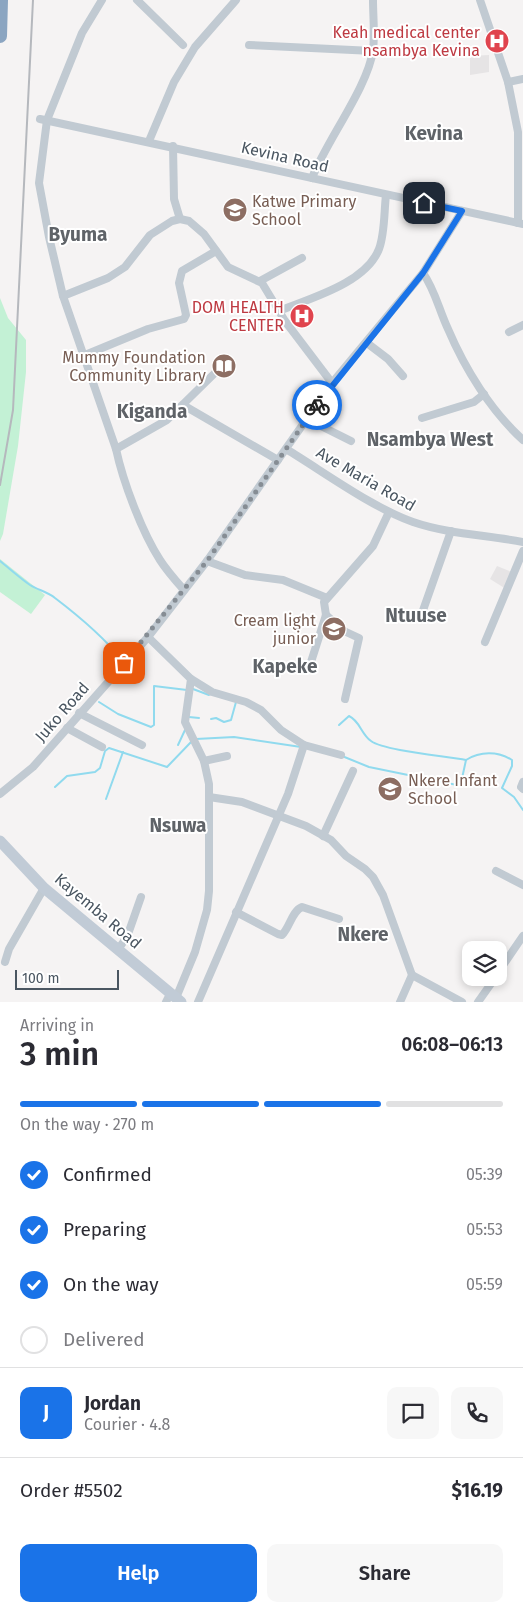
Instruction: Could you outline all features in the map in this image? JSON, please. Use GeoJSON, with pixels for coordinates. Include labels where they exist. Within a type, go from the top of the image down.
{"type":"FeatureCollection","features":[{"type":"Feature","properties":{"kind":"highway"},"geometry":{"type":"LineString","coordinates":[[0,36],[1,0]]}},
{"type":"Feature","properties":{"kind":"street"},"geometry":{"type":"LineString","coordinates":[[102,0],[82,33],[44,120],[39,183],[48,237],[63,296],[116,449],[120,469],[153,549],[184,590]]}},
{"type":"Feature","properties":{"kind":"street"},"geometry":{"type":"LineString","coordinates":[[137,0],[183,45]]}},
{"type":"Feature","properties":{"kind":"street"},"geometry":{"type":"LineString","coordinates":[[149,141],[174,82],[195,47],[236,0]]}},
{"type":"Feature","properties":{"kind":"street"},"geometry":{"type":"LineString","coordinates":[[312,178],[320,159],[361,84],[373,51],[373,0]]}},
{"type":"Feature","properties":{"kind":"street"},"geometry":{"type":"LineString","coordinates":[[480,0],[508,82],[518,132],[520,223]]}},
{"type":"Feature","properties":{"kind":"street"},"geometry":{"type":"LineString","coordinates":[[249,45],[373,51]]}},
{"type":"Feature","properties":{"kind":"street"},"geometry":{"type":"LineString","coordinates":[[508,82],[523,79]]}},
{"type":"Feature","properties":{"kind":"street","name":"Kevina Road"},"geometry":{"type":"LineString","coordinates":[[44,120],[173,146],[386,195],[520,223]]}},
{"type":"Feature","properties":{"kind":"street"},"geometry":{"type":"LineString","coordinates":[[173,146],[174,199],[180,219]]}},
{"type":"Feature","properties":{"kind":"street"},"geometry":{"type":"LineString","coordinates":[[279,311],[325,293],[367,267],[380,246],[386,195]]}},
{"type":"Feature","properties":{"kind":"street","name":"Juko Road"},"geometry":{"type":"LineString","coordinates":[[0,794],[33,766],[148,637],[207,561],[332,384],[423,273],[462,211]]}},
{"type":"Feature","properties":{"kind":"street"},"geometry":{"type":"LineString","coordinates":[[63,296],[108,278],[125,266],[150,235],[172,221],[180,219],[196,226],[228,267],[260,281],[279,311],[332,384]]}},
{"type":"Feature","properties":{"kind":"street"},"geometry":{"type":"LineString","coordinates":[[84,355],[148,329],[184,319],[186,315],[179,283],[182,271],[216,251]]}},
{"type":"Feature","properties":{"kind":"street"},"geometry":{"type":"LineString","coordinates":[[260,281],[302,258]]}},
{"type":"Feature","properties":{"kind":"street"},"geometry":{"type":"LineString","coordinates":[[423,273],[433,290],[449,331],[484,394],[502,418],[523,440]]}},
{"type":"Feature","properties":{"kind":"street"},"geometry":{"type":"LineString","coordinates":[[509,332],[523,325]]}},
{"type":"Feature","properties":{"kind":"street"},"geometry":{"type":"LineString","coordinates":[[367,343],[388,359],[403,376]]}},
{"type":"Feature","properties":{"kind":"street"},"geometry":{"type":"LineString","coordinates":[[116,449],[156,427],[183,405],[222,366]]}},
{"type":"Feature","properties":{"kind":"street"},"geometry":{"type":"LineString","coordinates":[[422,418],[474,402],[484,394]]}},
{"type":"Feature","properties":{"kind":"street"},"geometry":{"type":"LineString","coordinates":[[183,405],[278,460]]}},
{"type":"Feature","properties":{"kind":"street"},"geometry":{"type":"LineString","coordinates":[[307,419],[351,442]]}},
{"type":"Feature","properties":{"kind":"street","name":"Ave Maria Road"},"geometry":{"type":"LineString","coordinates":[[286,449],[389,512],[419,524],[523,542]]}},
{"type":"Feature","properties":{"kind":"street"},"geometry":{"type":"LineString","coordinates":[[311,662],[326,615],[324,604],[327,598],[373,546],[389,512]]}},
{"type":"Feature","properties":{"kind":"street"},"geometry":{"type":"LineString","coordinates":[[420,616],[452,531]]}},
{"type":"Feature","properties":{"kind":"street"},"geometry":{"type":"LineString","coordinates":[[485,642],[523,551]]}},
{"type":"Feature","properties":{"kind":"street"},"geometry":{"type":"LineString","coordinates":[[207,561],[245,575],[283,580],[327,598]]}},
{"type":"Feature","properties":{"kind":"street"},"geometry":{"type":"LineString","coordinates":[[326,615],[344,631],[359,638],[345,699]]}},
{"type":"Feature","properties":{"kind":"street"},"geometry":{"type":"LineString","coordinates":[[148,637],[191,679],[212,692],[246,702],[260,710],[282,730],[304,745],[341,755]]}},
{"type":"Feature","properties":{"kind":"street"},"geometry":{"type":"LineString","coordinates":[[173,999],[196,952],[208,910],[209,797],[204,761],[185,722],[191,679]]}},
{"type":"Feature","properties":{"kind":"street"},"geometry":{"type":"LineString","coordinates":[[79,713],[142,745]]}},
{"type":"Feature","properties":{"kind":"street"},"geometry":{"type":"LineString","coordinates":[[66,728],[102,747]]}},
{"type":"Feature","properties":{"kind":"street"},"geometry":{"type":"LineString","coordinates":[[198,1002],[279,816],[304,745]]}},
{"type":"Feature","properties":{"kind":"street"},"geometry":{"type":"LineString","coordinates":[[204,761],[227,756]]}},
{"type":"Feature","properties":{"kind":"street"},"geometry":{"type":"LineString","coordinates":[[323,836],[354,772]]}},
{"type":"Feature","properties":{"kind":"street"},"geometry":{"type":"LineString","coordinates":[[523,782],[521,787],[523,789]]}},
{"type":"Feature","properties":{"kind":"street"},"geometry":{"type":"LineString","coordinates":[[209,797],[242,802],[323,836],[373,877],[383,895],[412,975],[462,1002]]}},
{"type":"Feature","properties":{"kind":"street","name":"Kayemba Road"},"geometry":{"type":"LineString","coordinates":[[0,840],[44,888],[119,948],[173,999]]}},
{"type":"Feature","properties":{"kind":"street"},"geometry":{"type":"LineString","coordinates":[[496,871],[523,885]]}},
{"type":"Feature","properties":{"kind":"street"},"geometry":{"type":"LineString","coordinates":[[5,962],[9,949],[44,888]]}},
{"type":"Feature","properties":{"kind":"street"},"geometry":{"type":"LineString","coordinates":[[119,948],[127,937],[141,897]]}},
{"type":"Feature","properties":{"kind":"street"},"geometry":{"type":"LineString","coordinates":[[236,912],[282,935],[298,908],[302,907],[340,919]]}},
{"type":"Feature","properties":{"kind":"street"},"geometry":{"type":"LineString","coordinates":[[507,960],[523,936]]}},
{"type":"Feature","properties":{"kind":"street"},"geometry":{"type":"LineString","coordinates":[[0,947],[9,949]]}},
{"type":"Feature","properties":{"kind":"street"},"geometry":{"type":"LineString","coordinates":[[400,1002],[412,975]]}},
{"type":"Feature","properties":{"kind":"street"},"geometry":{"type":"LineString","coordinates":[[478,1002],[489,986]]}},
{"type":"Feature","properties":{"kind":"shaded area"},"geometry":{"type":"Polygon","coordinates":[[[489,55],[489,72],[470,75],[470,56],[489,55]]]}},
{"type":"Feature","properties":{"kind":"shaded area"},"geometry":{"type":"Polygon","coordinates":[[[497,566],[514,573],[506,589],[490,579],[497,566]]]}},
{"type":"Feature","properties":{"kind":"green space"},"geometry":{"type":"Polygon","coordinates":[[[0,298],[8,318],[26,340],[26,372],[18,446],[3,534],[0,541],[0,298]]]}},
{"type":"Feature","properties":{"kind":"green space"},"geometry":{"type":"Polygon","coordinates":[[[0,559],[45,595],[31,614],[0,592],[0,559]]]}},
{"type":"Feature","properties":{"kind":"waterway"},"geometry":{"type":"LineString","coordinates":[[0,561],[30,585],[52,596],[73,612],[99,635],[123,661]]}},
{"type":"Feature","properties":{"kind":"waterway"},"geometry":{"type":"LineString","coordinates":[[99,702],[118,714],[151,727],[154,725],[154,686],[187,690]]}},
{"type":"Feature","properties":{"kind":"waterway"},"geometry":{"type":"LineString","coordinates":[[193,689],[209,695]]}},
{"type":"Feature","properties":{"kind":"waterway"},"geometry":{"type":"LineString","coordinates":[[211,719],[216,718],[224,722],[231,720],[236,702]]}},
{"type":"Feature","properties":{"kind":"waterway"},"geometry":{"type":"LineString","coordinates":[[339,725],[349,716],[356,721],[368,738],[378,745],[466,760]]}},
{"type":"Feature","properties":{"kind":"waterway"},"geometry":{"type":"LineString","coordinates":[[189,717],[199,718]]}},
{"type":"Feature","properties":{"kind":"waterway"},"geometry":{"type":"LineString","coordinates":[[178,745],[185,730]]}},
{"type":"Feature","properties":{"kind":"waterway"},"geometry":{"type":"LineString","coordinates":[[196,739],[234,737],[301,747]]}},
{"type":"Feature","properties":{"kind":"waterway"},"geometry":{"type":"LineString","coordinates":[[55,787],[67,776],[95,772],[100,768],[105,751],[109,748],[167,767],[192,741]]}},
{"type":"Feature","properties":{"kind":"waterway"},"geometry":{"type":"LineString","coordinates":[[106,799],[123,752]]}},
{"type":"Feature","properties":{"kind":"waterway"},"geometry":{"type":"LineString","coordinates":[[342,756],[369,767],[457,785],[461,783],[466,760],[477,755],[489,753],[501,755],[512,760],[512,766],[502,788],[514,797],[523,810]]}},
{"type":"Feature","properties":{"kind":"railway"},"geometry":{"type":"LineString","coordinates":[[0,485],[13,410],[33,0]]}},
{"type":"Feature","properties":{"kind":"way so far"},"geometry":{"type":"LineString","coordinates":[[124,663],[148,637],[207,561],[317,405]]}},
{"type":"Feature","properties":{"kind":"place","name":"Keah medical center nsambya Kevina"},"geometry":{"type":"Point","coordinates":[497,41]}},
{"type":"Feature","properties":{"kind":"place","name":"Katwe Primary School"},"geometry":{"type":"Point","coordinates":[235,210]}},
{"type":"Feature","properties":{"kind":"place","name":"DOM HEALTH CENTER"},"geometry":{"type":"Point","coordinates":[302,316]}},
{"type":"Feature","properties":{"kind":"place","name":"Mummy Foundation Community Library"},"geometry":{"type":"Point","coordinates":[224,366]}},
{"type":"Feature","properties":{"kind":"place","name":"Cream light junior"},"geometry":{"type":"Point","coordinates":[334,629]}},
{"type":"Feature","properties":{"kind":"place","name":"Nkere Infant School"},"geometry":{"type":"Point","coordinates":[390,789]}},
{"type":"Feature","properties":{"kind":"district","name":"Kevina"},"geometry":{"type":"Point","coordinates":[434,133]}},
{"type":"Feature","properties":{"kind":"district","name":"Byuma"},"geometry":{"type":"Point","coordinates":[78,234]}},
{"type":"Feature","properties":{"kind":"district","name":"Kiganda"},"geometry":{"type":"Point","coordinates":[152,411]}},
{"type":"Feature","properties":{"kind":"district","name":"Nsambya West"},"geometry":{"type":"Point","coordinates":[430,439]}},
{"type":"Feature","properties":{"kind":"district","name":"Ntuuse"},"geometry":{"type":"Point","coordinates":[416,615]}},
{"type":"Feature","properties":{"kind":"district","name":"Kapeke"},"geometry":{"type":"Point","coordinates":[285,666]}},
{"type":"Feature","properties":{"kind":"district","name":"Nsuwa"},"geometry":{"type":"Point","coordinates":[178,825]}},
{"type":"Feature","properties":{"kind":"district","name":"Nkere"},"geometry":{"type":"Point","coordinates":[363,934]}},
{"type":"Feature","properties":{"kind":"route"},"geometry":{"type":"LineString","coordinates":[[317,405],[423,273],[462,211],[424,203]]}}]}
